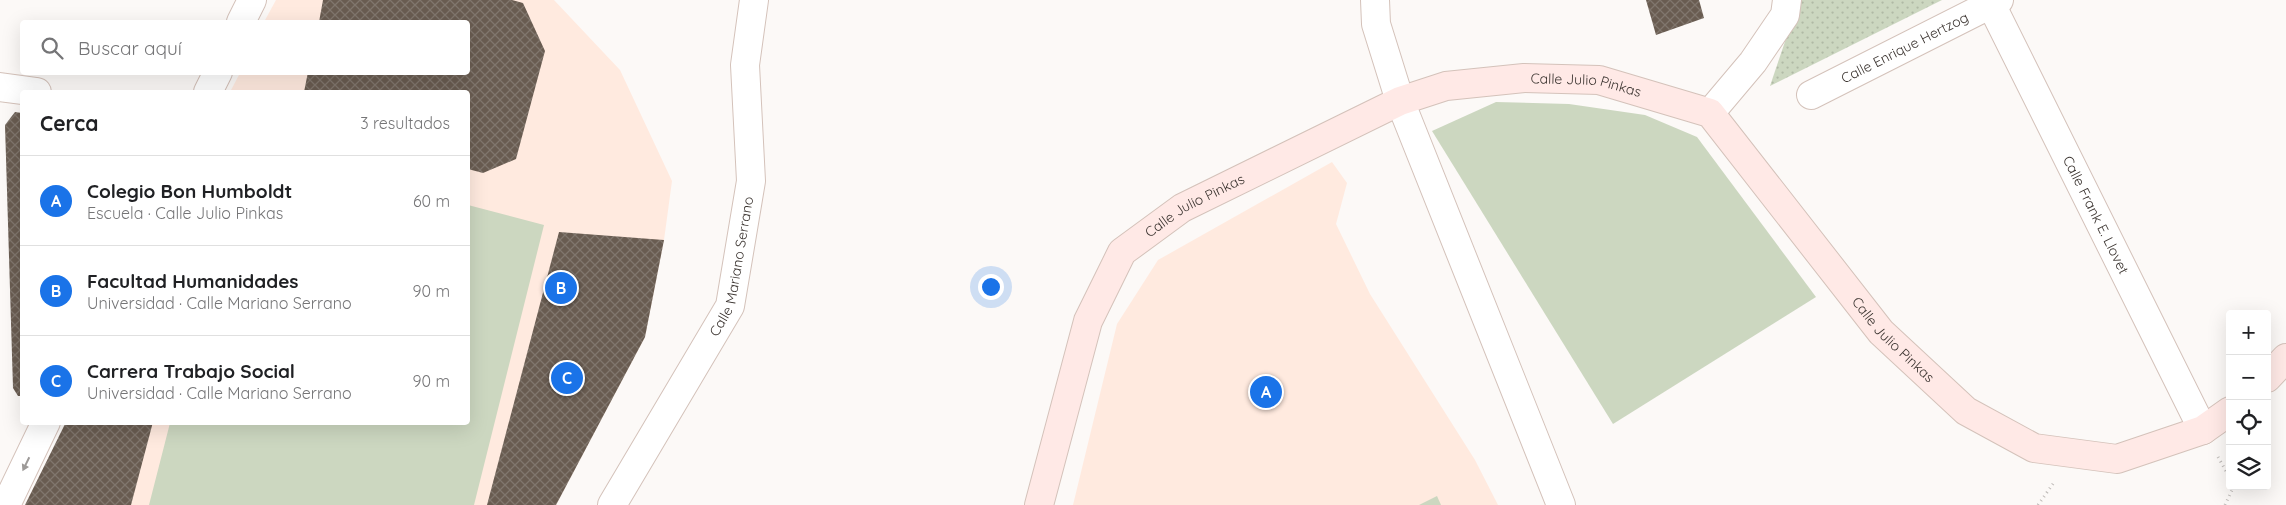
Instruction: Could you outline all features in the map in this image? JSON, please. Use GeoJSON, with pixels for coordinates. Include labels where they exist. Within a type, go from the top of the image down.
{"type":"FeatureCollection","features":[{"type":"Feature","properties":{"kind":"street"},"geometry":{"type":"LineString","coordinates":[[242,20],[252,0]]}},
{"type":"Feature","properties":{"kind":"street","name":"Calle Mariano Serrano"},"geometry":{"type":"LineString","coordinates":[[612,505],[730,306],[751,181],[745,65],[754,0]]}},
{"type":"Feature","properties":{"kind":"street"},"geometry":{"type":"LineString","coordinates":[[1375,0],[1376,24],[1400,100],[1562,505]]}},
{"type":"Feature","properties":{"kind":"street"},"geometry":{"type":"LineString","coordinates":[[1710,113],[1753,62],[1785,15],[1787,0]]}},
{"type":"Feature","properties":{"kind":"street","name":"Calle Enrique Hertzog"},"geometry":{"type":"LineString","coordinates":[[1811,95],[1993,1]]}},
{"type":"Feature","properties":{"kind":"street","name":"Calle Frank E. Llovet"},"geometry":{"type":"LineString","coordinates":[[1993,1],[2203,430]]}},
{"type":"Feature","properties":{"kind":"street"},"geometry":{"type":"LineString","coordinates":[[209,90],[216,75]]}},
{"type":"Feature","properties":{"kind":"street","name":"Calle Julio Pinkas"},"geometry":{"type":"LineString","coordinates":[[1040,505],[1088,321],[1122,252],[1182,208],[1400,100],[1446,86],[1524,78],[1599,80],[1710,113],[1881,332],[1966,411],[2034,448],[2117,459],[2203,430],[2226,414]]}},
{"type":"Feature","properties":{"kind":"street"},"geometry":{"type":"LineString","coordinates":[[0,87],[22,90]]}},
{"type":"Feature","properties":{"kind":"street"},"geometry":{"type":"LineString","coordinates":[[2271,374],[2286,358]]}},
{"type":"Feature","properties":{"kind":"street"},"geometry":{"type":"LineString","coordinates":[[6,505],[45,425]]}},
{"type":"Feature","properties":{"kind":"street"},"geometry":{"type":"LineString","coordinates":[[0,501],[1,505]]}},
{"type":"Feature","properties":{"kind":"path"},"geometry":{"type":"LineString","coordinates":[[2225,505],[2232,490]]}},
{"type":"Feature","properties":{"kind":"shaded area"},"geometry":{"type":"Polygon","coordinates":[[[276,0],[554,0],[620,70],[672,181],[664,240],[645,337],[556,505],[25,505],[65,425],[470,425],[470,90],[231,90],[239,75],[470,75],[470,20],[265,20],[276,0]]]}},
{"type":"Feature","properties":{"kind":"shaded area"},"geometry":{"type":"Polygon","coordinates":[[[1332,162],[1347,183],[1336,224],[1370,294],[1475,460],[1498,505],[1073,505],[1117,324],[1158,260],[1332,162]]]}},
{"type":"Feature","properties":{"kind":"green space"},"geometry":{"type":"Polygon","coordinates":[[[1799,0],[1942,0],[1770,86],[1799,0]]]}},
{"type":"Feature","properties":{"kind":"green space"},"geometry":{"type":"Polygon","coordinates":[[[1496,102],[1569,104],[1645,115],[1697,137],[1816,297],[1613,424],[1432,131],[1496,102]]]}},
{"type":"Feature","properties":{"kind":"green space"},"geometry":{"type":"Polygon","coordinates":[[[470,206],[544,225],[474,505],[149,505],[169,425],[470,425],[470,206]]]}},
{"type":"Feature","properties":{"kind":"green space"},"geometry":{"type":"Polygon","coordinates":[[[1437,496],[1441,505],[1419,505],[1437,496]]]}},
{"type":"Feature","properties":{"kind":"building"},"geometry":{"type":"Polygon","coordinates":[[[323,0],[512,0],[523,3],[545,51],[516,159],[483,173],[470,170],[470,90],[304,90],[307,75],[470,75],[470,20],[319,20],[323,0]]]}},
{"type":"Feature","properties":{"kind":"building"},"geometry":{"type":"Polygon","coordinates":[[[1646,0],[1699,0],[1704,18],[1656,35],[1646,0]]]}},
{"type":"Feature","properties":{"kind":"building"},"geometry":{"type":"Polygon","coordinates":[[[15,112],[20,113],[20,396],[18,396],[13,388],[5,125],[15,112]]]}},
{"type":"Feature","properties":{"kind":"building"},"geometry":{"type":"Polygon","coordinates":[[[559,232],[664,240],[645,337],[556,505],[487,505],[559,232]]]}},
{"type":"Feature","properties":{"kind":"building"},"geometry":{"type":"Polygon","coordinates":[[[65,425],[152,425],[131,505],[25,505],[65,425]]]}},
{"type":"Feature","properties":{"kind":"place","name":"Facultad Humanidades"},"geometry":{"type":"Point","coordinates":[561,288]}},
{"type":"Feature","properties":{"kind":"place","name":"Carrera Trabajo Social"},"geometry":{"type":"Point","coordinates":[567,378]}},
{"type":"Feature","properties":{"kind":"place","name":"Colegio Bon Humboldt"},"geometry":{"type":"Point","coordinates":[1266,392]}}]}
